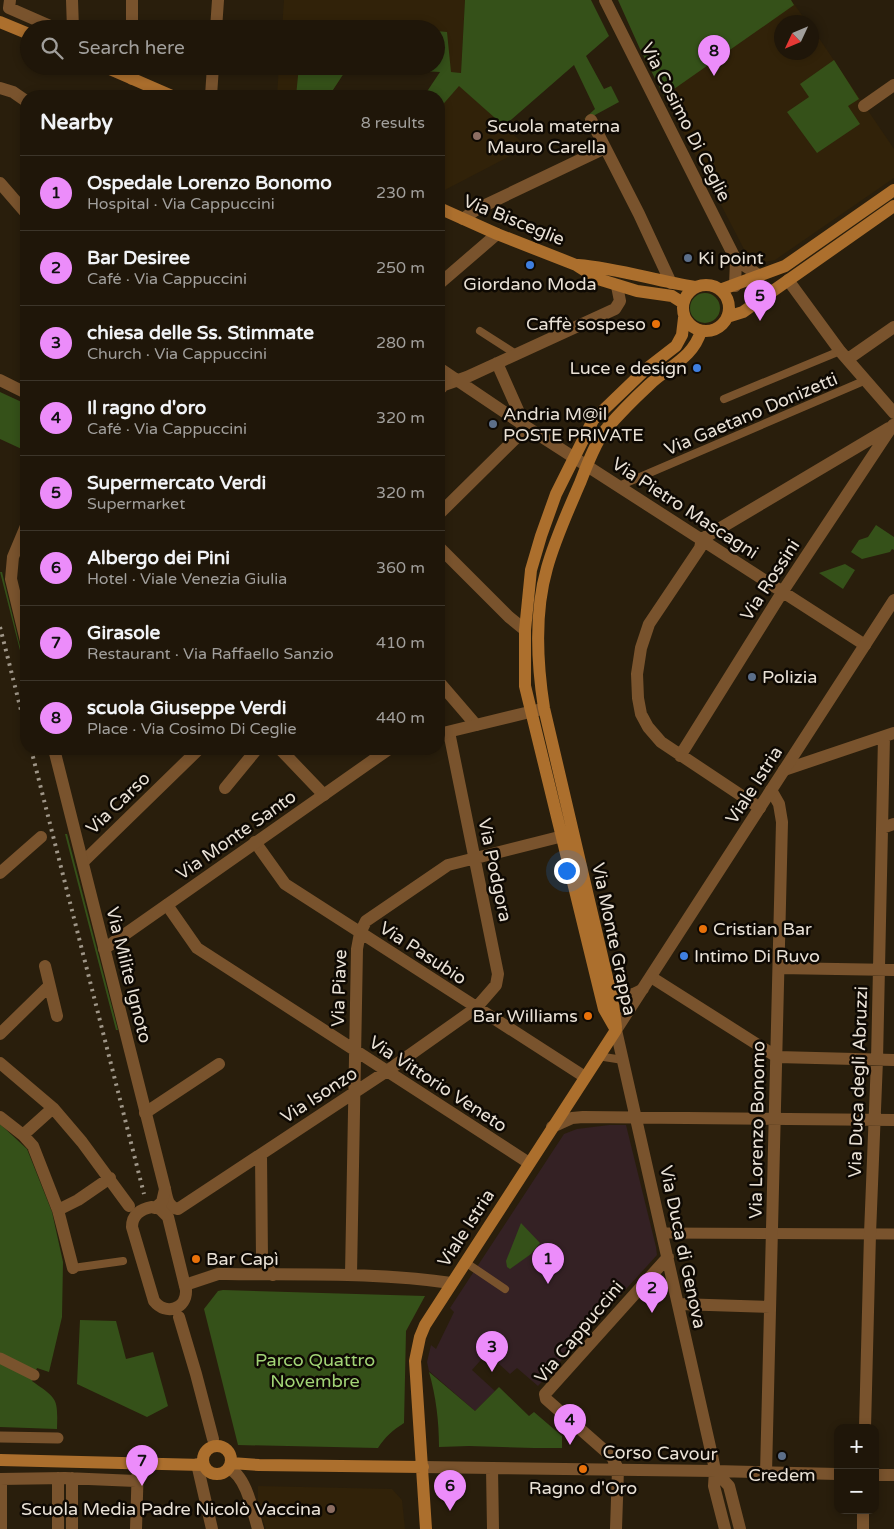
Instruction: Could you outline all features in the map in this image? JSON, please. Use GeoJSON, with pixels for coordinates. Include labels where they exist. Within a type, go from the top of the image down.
{"type":"FeatureCollection","features":[{"type":"Feature","properties":{"kind":"main road"},"geometry":{"type":"LineString","coordinates":[[0,22],[20,30]]}},
{"type":"Feature","properties":{"kind":"main road"},"geometry":{"type":"LineString","coordinates":[[135,75],[162,90]]}},
{"type":"Feature","properties":{"kind":"main road"},"geometry":{"type":"LineString","coordinates":[[720,290],[785,266],[894,190]]}},
{"type":"Feature","properties":{"kind":"main road"},"geometry":{"type":"LineString","coordinates":[[727,317],[743,312],[894,206]]}},
{"type":"Feature","properties":{"kind":"main road","name":"Via Bisceglie"},"geometry":{"type":"LineString","coordinates":[[445,211],[497,234],[576,265],[598,279],[637,291],[672,296],[683,302]]}},
{"type":"Feature","properties":{"kind":"main road","name":"Via Bisceglie"},"geometry":{"type":"LineString","coordinates":[[576,265],[600,266],[696,287]]}},
{"type":"Feature","properties":{"kind":"main road"},"geometry":{"type":"LineString","coordinates":[[708,284],[720,290],[726,296],[728,302],[727,317],[723,324],[716,329],[701,331],[694,328],[684,318],[682,310],[685,296],[696,287],[708,284]]}},
{"type":"Feature","properties":{"kind":"main road","name":"Via Monte Grappa"},"geometry":{"type":"LineString","coordinates":[[616,1030],[614,1003],[568,835],[531,711],[526,686],[525,630],[531,570],[540,536],[556,494],[574,457],[593,420],[645,370],[676,346],[682,335],[684,318]]}},
{"type":"Feature","properties":{"kind":"main road","name":"Via Monte Grappa"},"geometry":{"type":"LineString","coordinates":[[616,1030],[604,1010],[568,835],[540,682],[538,634],[546,570],[587,465],[605,430],[650,384],[690,353],[698,343],[701,331]]}},
{"type":"Feature","properties":{"kind":"main road","name":"Viale Istria"},"geometry":{"type":"LineString","coordinates":[[426,1529],[415,1354],[420,1337],[425,1325],[451,1283],[467,1263],[529,1163],[555,1126],[616,1030]]}},
{"type":"Feature","properties":{"kind":"main road"},"geometry":{"type":"LineString","coordinates":[[200,1464],[203,1455],[213,1444],[227,1449],[231,1458],[230,1466]]}},
{"type":"Feature","properties":{"kind":"main road"},"geometry":{"type":"LineString","coordinates":[[0,1460],[200,1464],[213,1474],[221,1474],[230,1466],[259,1465],[422,1467]]}},
{"type":"Feature","properties":{"kind":"street"},"geometry":{"type":"LineString","coordinates":[[10,0],[9,8],[36,20]]}},
{"type":"Feature","properties":{"kind":"street"},"geometry":{"type":"LineString","coordinates":[[72,0],[73,20]]}},
{"type":"Feature","properties":{"kind":"street"},"geometry":{"type":"LineString","coordinates":[[132,0],[132,20]]}},
{"type":"Feature","properties":{"kind":"street"},"geometry":{"type":"LineString","coordinates":[[217,20],[218,0]]}},
{"type":"Feature","properties":{"kind":"street","name":"Via Cosimo Di Ceglie"},"geometry":{"type":"LineString","coordinates":[[605,0],[736,260]]}},
{"type":"Feature","properties":{"kind":"street"},"geometry":{"type":"LineString","coordinates":[[211,90],[212,75]]}},
{"type":"Feature","properties":{"kind":"street"},"geometry":{"type":"LineString","coordinates":[[864,106],[894,85]]}},
{"type":"Feature","properties":{"kind":"street"},"geometry":{"type":"LineString","coordinates":[[0,88],[14,92],[20,96]]}},
{"type":"Feature","properties":{"kind":"street"},"geometry":{"type":"LineString","coordinates":[[590,120],[640,214],[671,283]]}},
{"type":"Feature","properties":{"kind":"street"},"geometry":{"type":"LineString","coordinates":[[463,219],[477,209],[605,148]]}},
{"type":"Feature","properties":{"kind":"street"},"geometry":{"type":"LineString","coordinates":[[0,183],[20,206]]}},
{"type":"Feature","properties":{"kind":"street"},"geometry":{"type":"LineString","coordinates":[[445,279],[497,234]]}},
{"type":"Feature","properties":{"kind":"street"},"geometry":{"type":"LineString","coordinates":[[736,260],[760,276]]}},
{"type":"Feature","properties":{"kind":"street"},"geometry":{"type":"LineString","coordinates":[[735,286],[736,260]]}},
{"type":"Feature","properties":{"kind":"street"},"geometry":{"type":"LineString","coordinates":[[760,808],[680,756],[661,742],[648,728],[641,714],[637,674],[641,648],[649,624],[700,548],[702,539],[894,421],[866,380],[844,355],[788,280]]}},
{"type":"Feature","properties":{"kind":"street"},"geometry":{"type":"LineString","coordinates":[[445,385],[497,364],[615,310],[620,301],[617,286]]}},
{"type":"Feature","properties":{"kind":"street"},"geometry":{"type":"LineString","coordinates":[[844,355],[894,327]]}},
{"type":"Feature","properties":{"kind":"street"},"geometry":{"type":"LineString","coordinates":[[497,364],[525,426]]}},
{"type":"Feature","properties":{"kind":"street"},"geometry":{"type":"LineString","coordinates":[[445,372],[587,465]]}},
{"type":"Feature","properties":{"kind":"street"},"geometry":{"type":"LineString","coordinates":[[0,380],[20,389]]}},
{"type":"Feature","properties":{"kind":"street","name":"Via Rossini"},"geometry":{"type":"LineString","coordinates":[[680,756],[894,421]]}},
{"type":"Feature","properties":{"kind":"street"},"geometry":{"type":"LineString","coordinates":[[445,508],[519,435],[525,426]]}},
{"type":"Feature","properties":{"kind":"street","name":"Via Pietro Mascagni"},"geometry":{"type":"LineString","coordinates":[[587,465],[865,645]]}},
{"type":"Feature","properties":{"kind":"street"},"geometry":{"type":"LineString","coordinates":[[20,540],[13,557],[12,579],[20,614]]}},
{"type":"Feature","properties":{"kind":"street"},"geometry":{"type":"LineString","coordinates":[[445,553],[509,617],[525,630]]}},
{"type":"Feature","properties":{"kind":"street","name":"Viale Istria"},"geometry":{"type":"LineString","coordinates":[[616,1030],[894,600]]}},
{"type":"Feature","properties":{"kind":"street"},"geometry":{"type":"LineString","coordinates":[[445,689],[476,725]]}},
{"type":"Feature","properties":{"kind":"street"},"geometry":{"type":"LineString","coordinates":[[445,733],[544,708]]}},
{"type":"Feature","properties":{"kind":"street"},"geometry":{"type":"LineString","coordinates":[[784,770],[889,735]]}},
{"type":"Feature","properties":{"kind":"street","name":"Via Duca degli Abruzzi"},"geometry":{"type":"LineString","coordinates":[[865,1424],[879,970],[888,826],[889,735]]}},
{"type":"Feature","properties":{"kind":"street","name":"Via Podgora"},"geometry":{"type":"LineString","coordinates":[[445,737],[474,858],[498,974],[496,985],[476,1008]]}},
{"type":"Feature","properties":{"kind":"street","name":"Via Milite Ignoto"},"geometry":{"type":"LineString","coordinates":[[56,755],[165,1190]]}},
{"type":"Feature","properties":{"kind":"street","name":"Via Carso"},"geometry":{"type":"LineString","coordinates":[[83,862],[193,755]]}},
{"type":"Feature","properties":{"kind":"street"},"geometry":{"type":"LineString","coordinates":[[225,788],[252,755]]}},
{"type":"Feature","properties":{"kind":"street"},"geometry":{"type":"LineString","coordinates":[[286,755],[324,794]]}},
{"type":"Feature","properties":{"kind":"street","name":"Via Monte Santo"},"geometry":{"type":"LineString","coordinates":[[104,950],[380,755]]}},
{"type":"Feature","properties":{"kind":"street","name":"Via Lorenzo Bonomo"},"geometry":{"type":"LineString","coordinates":[[766,1473],[782,822],[779,804],[771,790]]}},
{"type":"Feature","properties":{"kind":"street","name":"Via Piave"},"geometry":{"type":"LineString","coordinates":[[351,1275],[356,949],[360,932],[366,921],[448,865],[568,835]]}},
{"type":"Feature","properties":{"kind":"street"},"geometry":{"type":"LineString","coordinates":[[0,873],[41,837]]}},
{"type":"Feature","properties":{"kind":"street","name":"Via Pasubio"},"geometry":{"type":"LineString","coordinates":[[256,842],[285,884],[585,1077]]}},
{"type":"Feature","properties":{"kind":"street","name":"Via Vittorio Veneto"},"geometry":{"type":"LineString","coordinates":[[167,905],[196,948],[529,1163]]}},
{"type":"Feature","properties":{"kind":"street"},"geometry":{"type":"LineString","coordinates":[[44,966],[57,1016]]}},
{"type":"Feature","properties":{"kind":"street"},"geometry":{"type":"LineString","coordinates":[[779,968],[894,970]]}},
{"type":"Feature","properties":{"kind":"street"},"geometry":{"type":"LineString","coordinates":[[651,977],[761,1049],[777,1057],[894,1060]]}},
{"type":"Feature","properties":{"kind":"street"},"geometry":{"type":"LineString","coordinates":[[608,982],[614,992],[623,996],[634,994],[643,989]]}},
{"type":"Feature","properties":{"kind":"street"},"geometry":{"type":"LineString","coordinates":[[0,1034],[49,986]]}},
{"type":"Feature","properties":{"kind":"street","name":"Via Isonzo"},"geometry":{"type":"LineString","coordinates":[[172,1216],[261,1154],[387,1071],[476,1008]]}},
{"type":"Feature","properties":{"kind":"street","name":"Via Duca di Genova"},"geometry":{"type":"LineString","coordinates":[[616,1030],[715,1470]]}},
{"type":"Feature","properties":{"kind":"street"},"geometry":{"type":"LineString","coordinates":[[0,1063],[53,1108],[110,1178],[134,1212],[132,1227],[154,1301],[162,1308],[177,1311]]}},
{"type":"Feature","properties":{"kind":"street"},"geometry":{"type":"LineString","coordinates":[[145,1114],[219,1064]]}},
{"type":"Feature","properties":{"kind":"street"},"geometry":{"type":"LineString","coordinates":[[23,1135],[53,1108]]}},
{"type":"Feature","properties":{"kind":"street"},"geometry":{"type":"LineString","coordinates":[[0,1117],[23,1135],[33,1146],[58,1210],[72,1268]]}},
{"type":"Feature","properties":{"kind":"street"},"geometry":{"type":"LineString","coordinates":[[555,1126],[572,1118],[583,1117],[894,1120]]}},
{"type":"Feature","properties":{"kind":"street"},"geometry":{"type":"LineString","coordinates":[[261,1154],[262,1259],[273,1275]]}},
{"type":"Feature","properties":{"kind":"street"},"geometry":{"type":"LineString","coordinates":[[58,1210],[78,1200],[110,1178]]}},
{"type":"Feature","properties":{"kind":"street"},"geometry":{"type":"LineString","coordinates":[[155,1208],[162,1202],[165,1190]]}},
{"type":"Feature","properties":{"kind":"street"},"geometry":{"type":"LineString","coordinates":[[165,1190],[168,1203],[173,1208],[172,1216],[186,1295],[185,1300],[177,1311]]}},
{"type":"Feature","properties":{"kind":"street"},"geometry":{"type":"LineString","coordinates":[[134,1212],[144,1208],[155,1208],[172,1216]]}},
{"type":"Feature","properties":{"kind":"street"},"geometry":{"type":"LineString","coordinates":[[662,1233],[894,1234]]}},
{"type":"Feature","properties":{"kind":"street","name":"Via Cappuccini"},"geometry":{"type":"LineString","coordinates":[[618,1469],[612,1456],[546,1399],[545,1394],[668,1257]]}},
{"type":"Feature","properties":{"kind":"street"},"geometry":{"type":"LineString","coordinates":[[185,1285],[218,1274],[351,1275],[424,1279],[451,1283]]}},
{"type":"Feature","properties":{"kind":"street"},"geometry":{"type":"LineString","coordinates":[[678,1304],[770,1307]]}},
{"type":"Feature","properties":{"kind":"street"},"geometry":{"type":"LineString","coordinates":[[177,1311],[196,1374],[213,1444]]}},
{"type":"Feature","properties":{"kind":"street"},"geometry":{"type":"LineString","coordinates":[[0,1358],[34,1375]]}},
{"type":"Feature","properties":{"kind":"street"},"geometry":{"type":"LineString","coordinates":[[0,1437],[58,1438]]}},
{"type":"Feature","properties":{"kind":"street"},"geometry":{"type":"LineString","coordinates":[[58,1529],[65,1478],[65,1460]]}},
{"type":"Feature","properties":{"kind":"street"},"geometry":{"type":"LineString","coordinates":[[136,1529],[138,1463]]}},
{"type":"Feature","properties":{"kind":"street"},"geometry":{"type":"LineString","coordinates":[[200,1464],[212,1529]]}},
{"type":"Feature","properties":{"kind":"street"},"geometry":{"type":"LineString","coordinates":[[230,1466],[242,1479],[258,1529]]}},
{"type":"Feature","properties":{"kind":"street","name":"Corso Cavour"},"geometry":{"type":"LineString","coordinates":[[422,1467],[715,1470],[834,1474]]}},
{"type":"Feature","properties":{"kind":"street"},"geometry":{"type":"LineString","coordinates":[[492,1468],[492,1529]]}},
{"type":"Feature","properties":{"kind":"street"},"geometry":{"type":"LineString","coordinates":[[616,1529],[618,1469]]}},
{"type":"Feature","properties":{"kind":"street"},"geometry":{"type":"LineString","coordinates":[[715,1470],[714,1486],[725,1529]]}},
{"type":"Feature","properties":{"kind":"street"},"geometry":{"type":"LineString","coordinates":[[715,1470],[729,1486],[740,1529]]}},
{"type":"Feature","properties":{"kind":"street"},"geometry":{"type":"LineString","coordinates":[[879,1475],[894,1475]]}},
{"type":"Feature","properties":{"kind":"street"},"geometry":{"type":"LineString","coordinates":[[65,1478],[72,1529]]}},
{"type":"Feature","properties":{"kind":"street"},"geometry":{"type":"LineString","coordinates":[[1,1529],[0,1479],[65,1478],[136,1481]]}},
{"type":"Feature","properties":{"kind":"street"},"geometry":{"type":"LineString","coordinates":[[863,1514],[863,1529]]}},
{"type":"Feature","properties":{"kind":"lane"},"geometry":{"type":"LineString","coordinates":[[480,330],[516,354]]}},
{"type":"Feature","properties":{"kind":"lane"},"geometry":{"type":"LineString","coordinates":[[724,399],[844,355]]}},
{"type":"Feature","properties":{"kind":"lane","name":"Via Gaetano Donizetti"},"geometry":{"type":"LineString","coordinates":[[619,486],[866,380]]}},
{"type":"Feature","properties":{"kind":"lane","name":"Viale Istria"},"geometry":{"type":"LineString","coordinates":[[467,1263],[555,1126],[604,1057],[616,1030]]}},
{"type":"Feature","properties":{"kind":"lane"},"geometry":{"type":"LineString","coordinates":[[604,1057],[624,1060]]}},
{"type":"Feature","properties":{"kind":"lane"},"geometry":{"type":"LineString","coordinates":[[72,1268],[123,1261]]}},
{"type":"Feature","properties":{"kind":"lane"},"geometry":{"type":"LineString","coordinates":[[467,1263],[505,1289]]}},
{"type":"Feature","properties":{"kind":"shaded area"},"geometry":{"type":"Polygon","coordinates":[[[284,0],[465,0],[461,73],[445,72],[445,20],[283,20],[284,0]]]}},
{"type":"Feature","properties":{"kind":"shaded area"},"geometry":{"type":"Polygon","coordinates":[[[791,0],[802,15],[774,15],[774,60],[819,60],[819,38],[894,149],[894,178],[775,260],[765,262],[752,260],[746,253],[640,49],[791,0]]]}},
{"type":"Feature","properties":{"kind":"shaded area"},"geometry":{"type":"Polygon","coordinates":[[[278,75],[343,75],[333,90],[277,90],[278,75]]]}},
{"type":"Feature","properties":{"kind":"shaded area","name":"Scuola materna Mauro Carella"},"geometry":{"type":"Polygon","coordinates":[[[459,85],[527,147],[445,190],[445,102],[459,85]]]}},
{"type":"Feature","properties":{"kind":"shaded area"},"geometry":{"type":"Polygon","coordinates":[[[626,1125],[657,1255],[538,1386],[517,1368],[510,1374],[487,1353],[472,1370],[495,1391],[475,1411],[429,1371],[427,1362],[431,1345],[436,1349],[454,1312],[450,1308],[564,1134],[577,1129],[626,1125]]]}},
{"type":"Feature","properties":{"kind":"shaded area","name":"Scuola Media Padre Nicolò Vaccina"},"geometry":{"type":"Polygon","coordinates":[[[258,1486],[392,1489],[402,1500],[405,1529],[266,1529],[258,1507],[258,1486]]]}},
{"type":"Feature","properties":{"kind":"green space"},"geometry":{"type":"Polygon","coordinates":[[[465,0],[591,0],[609,36],[586,56],[604,89],[611,86],[619,102],[584,119],[595,109],[574,65],[504,126],[459,86],[445,102],[445,90],[428,90],[438,75],[445,75],[445,32],[447,32],[451,72],[461,73],[465,0]]]}},
{"type":"Feature","properties":{"kind":"green space"},"geometry":{"type":"Polygon","coordinates":[[[618,0],[791,0],[794,5],[780,15],[774,15],[774,19],[664,96],[618,0]]]}},
{"type":"Feature","properties":{"kind":"green space"},"geometry":{"type":"Polygon","coordinates":[[[834,60],[859,99],[848,106],[860,124],[817,153],[787,112],[809,97],[800,84],[834,60]]]}},
{"type":"Feature","properties":{"kind":"green space"},"geometry":{"type":"Polygon","coordinates":[[[298,75],[343,75],[333,90],[297,90],[298,75]]]}},
{"type":"Feature","properties":{"kind":"green space"},"geometry":{"type":"Polygon","coordinates":[[[705,293],[716,297],[720,308],[716,319],[705,323],[694,319],[690,308],[694,297],[705,293]]]}},
{"type":"Feature","properties":{"kind":"green space"},"geometry":{"type":"Polygon","coordinates":[[[0,392],[20,401],[20,448],[0,439],[0,392]]]}},
{"type":"Feature","properties":{"kind":"green space"},"geometry":{"type":"Polygon","coordinates":[[[876,525],[894,537],[894,550],[892,549],[890,552],[862,559],[851,552],[859,540],[868,537],[876,525]]]}},
{"type":"Feature","properties":{"kind":"green space"},"geometry":{"type":"Polygon","coordinates":[[[845,564],[855,570],[843,589],[819,573],[845,564]]]}},
{"type":"Feature","properties":{"kind":"green space"},"geometry":{"type":"Polygon","coordinates":[[[0,572],[2,572],[20,650],[0,572]]]}},
{"type":"Feature","properties":{"kind":"green space"},"geometry":{"type":"Polygon","coordinates":[[[65,834],[67,834],[118,1030],[116,1030],[65,834]]]}},
{"type":"Feature","properties":{"kind":"green space"},"geometry":{"type":"Polygon","coordinates":[[[0,1124],[27,1149],[52,1212],[63,1262],[62,1317],[49,1372],[37,1368],[32,1381],[54,1400],[57,1411],[57,1429],[0,1427],[0,1124]]]}},
{"type":"Feature","properties":{"kind":"green space"},"geometry":{"type":"Polygon","coordinates":[[[521,1223],[540,1243],[531,1254],[510,1269],[507,1267],[506,1261],[521,1223]]]}},
{"type":"Feature","properties":{"kind":"green space","name":"Parco Quattro Novembre"},"geometry":{"type":"Polygon","coordinates":[[[218,1291],[425,1296],[406,1331],[404,1423],[389,1434],[378,1448],[238,1445],[204,1309],[218,1291]]]}},
{"type":"Feature","properties":{"kind":"green space"},"geometry":{"type":"Polygon","coordinates":[[[80,1320],[116,1321],[126,1359],[153,1352],[168,1406],[147,1417],[77,1384],[80,1320]]]}},
{"type":"Feature","properties":{"kind":"green space"},"geometry":{"type":"Polygon","coordinates":[[[429,1372],[475,1411],[499,1387],[529,1416],[534,1412],[562,1436],[562,1448],[439,1447],[437,1409],[429,1372]]]}},
{"type":"Feature","properties":{"kind":"railway"},"geometry":{"type":"LineString","coordinates":[[0,627],[20,706]]}},
{"type":"Feature","properties":{"kind":"railway"},"geometry":{"type":"LineString","coordinates":[[33,755],[144,1194]]}},
{"type":"Feature","properties":{"kind":"place","name":"scuola Giuseppe Verdi"},"geometry":{"type":"Point","coordinates":[714,76]}},
{"type":"Feature","properties":{"kind":"place","name":"Scuola materna Mauro Carella"},"geometry":{"type":"Point","coordinates":[477,136]}},
{"type":"Feature","properties":{"kind":"place","name":"Ki point"},"geometry":{"type":"Point","coordinates":[688,258]}},
{"type":"Feature","properties":{"kind":"place","name":"Giordano Moda"},"geometry":{"type":"Point","coordinates":[530,265]}},
{"type":"Feature","properties":{"kind":"place","name":"Supermercato Verdi"},"geometry":{"type":"Point","coordinates":[760,321]}},
{"type":"Feature","properties":{"kind":"place","name":"Caffè sospeso"},"geometry":{"type":"Point","coordinates":[656,324]}},
{"type":"Feature","properties":{"kind":"place","name":"Luce e design"},"geometry":{"type":"Point","coordinates":[697,368]}},
{"type":"Feature","properties":{"kind":"place","name":"Andria M@il POSTE PRIVATE"},"geometry":{"type":"Point","coordinates":[493,424]}},
{"type":"Feature","properties":{"kind":"place","name":"Polizia"},"geometry":{"type":"Point","coordinates":[752,677]}},
{"type":"Feature","properties":{"kind":"place","name":"Cristian Bar"},"geometry":{"type":"Point","coordinates":[703,929]}},
{"type":"Feature","properties":{"kind":"place","name":"Intimo Di Ruvo"},"geometry":{"type":"Point","coordinates":[684,956]}},
{"type":"Feature","properties":{"kind":"place","name":"Bar Williams"},"geometry":{"type":"Point","coordinates":[588,1016]}},
{"type":"Feature","properties":{"kind":"place","name":"Bar Capì"},"geometry":{"type":"Point","coordinates":[196,1259]}},
{"type":"Feature","properties":{"kind":"place","name":"Ospedale Lorenzo Bonomo"},"geometry":{"type":"Point","coordinates":[548,1284]}},
{"type":"Feature","properties":{"kind":"place","name":"Bar Desiree"},"geometry":{"type":"Point","coordinates":[652,1313]}},
{"type":"Feature","properties":{"kind":"place","name":"chiesa delle Ss. Stimmate"},"geometry":{"type":"Point","coordinates":[492,1372]}},
{"type":"Feature","properties":{"kind":"place","name":"Il ragno d'oro"},"geometry":{"type":"Point","coordinates":[570,1445]}},
{"type":"Feature","properties":{"kind":"place","name":"Credem"},"geometry":{"type":"Point","coordinates":[782,1456]}},
{"type":"Feature","properties":{"kind":"place","name":"Ragno d'Oro"},"geometry":{"type":"Point","coordinates":[583,1469]}},
{"type":"Feature","properties":{"kind":"place","name":"Girasole"},"geometry":{"type":"Point","coordinates":[142,1486]}},
{"type":"Feature","properties":{"kind":"place","name":"Scuola Media Padre Nicolò Vaccina"},"geometry":{"type":"Point","coordinates":[331,1509]}},
{"type":"Feature","properties":{"kind":"place","name":"Albergo dei Pini"},"geometry":{"type":"Point","coordinates":[450,1511]}}]}
